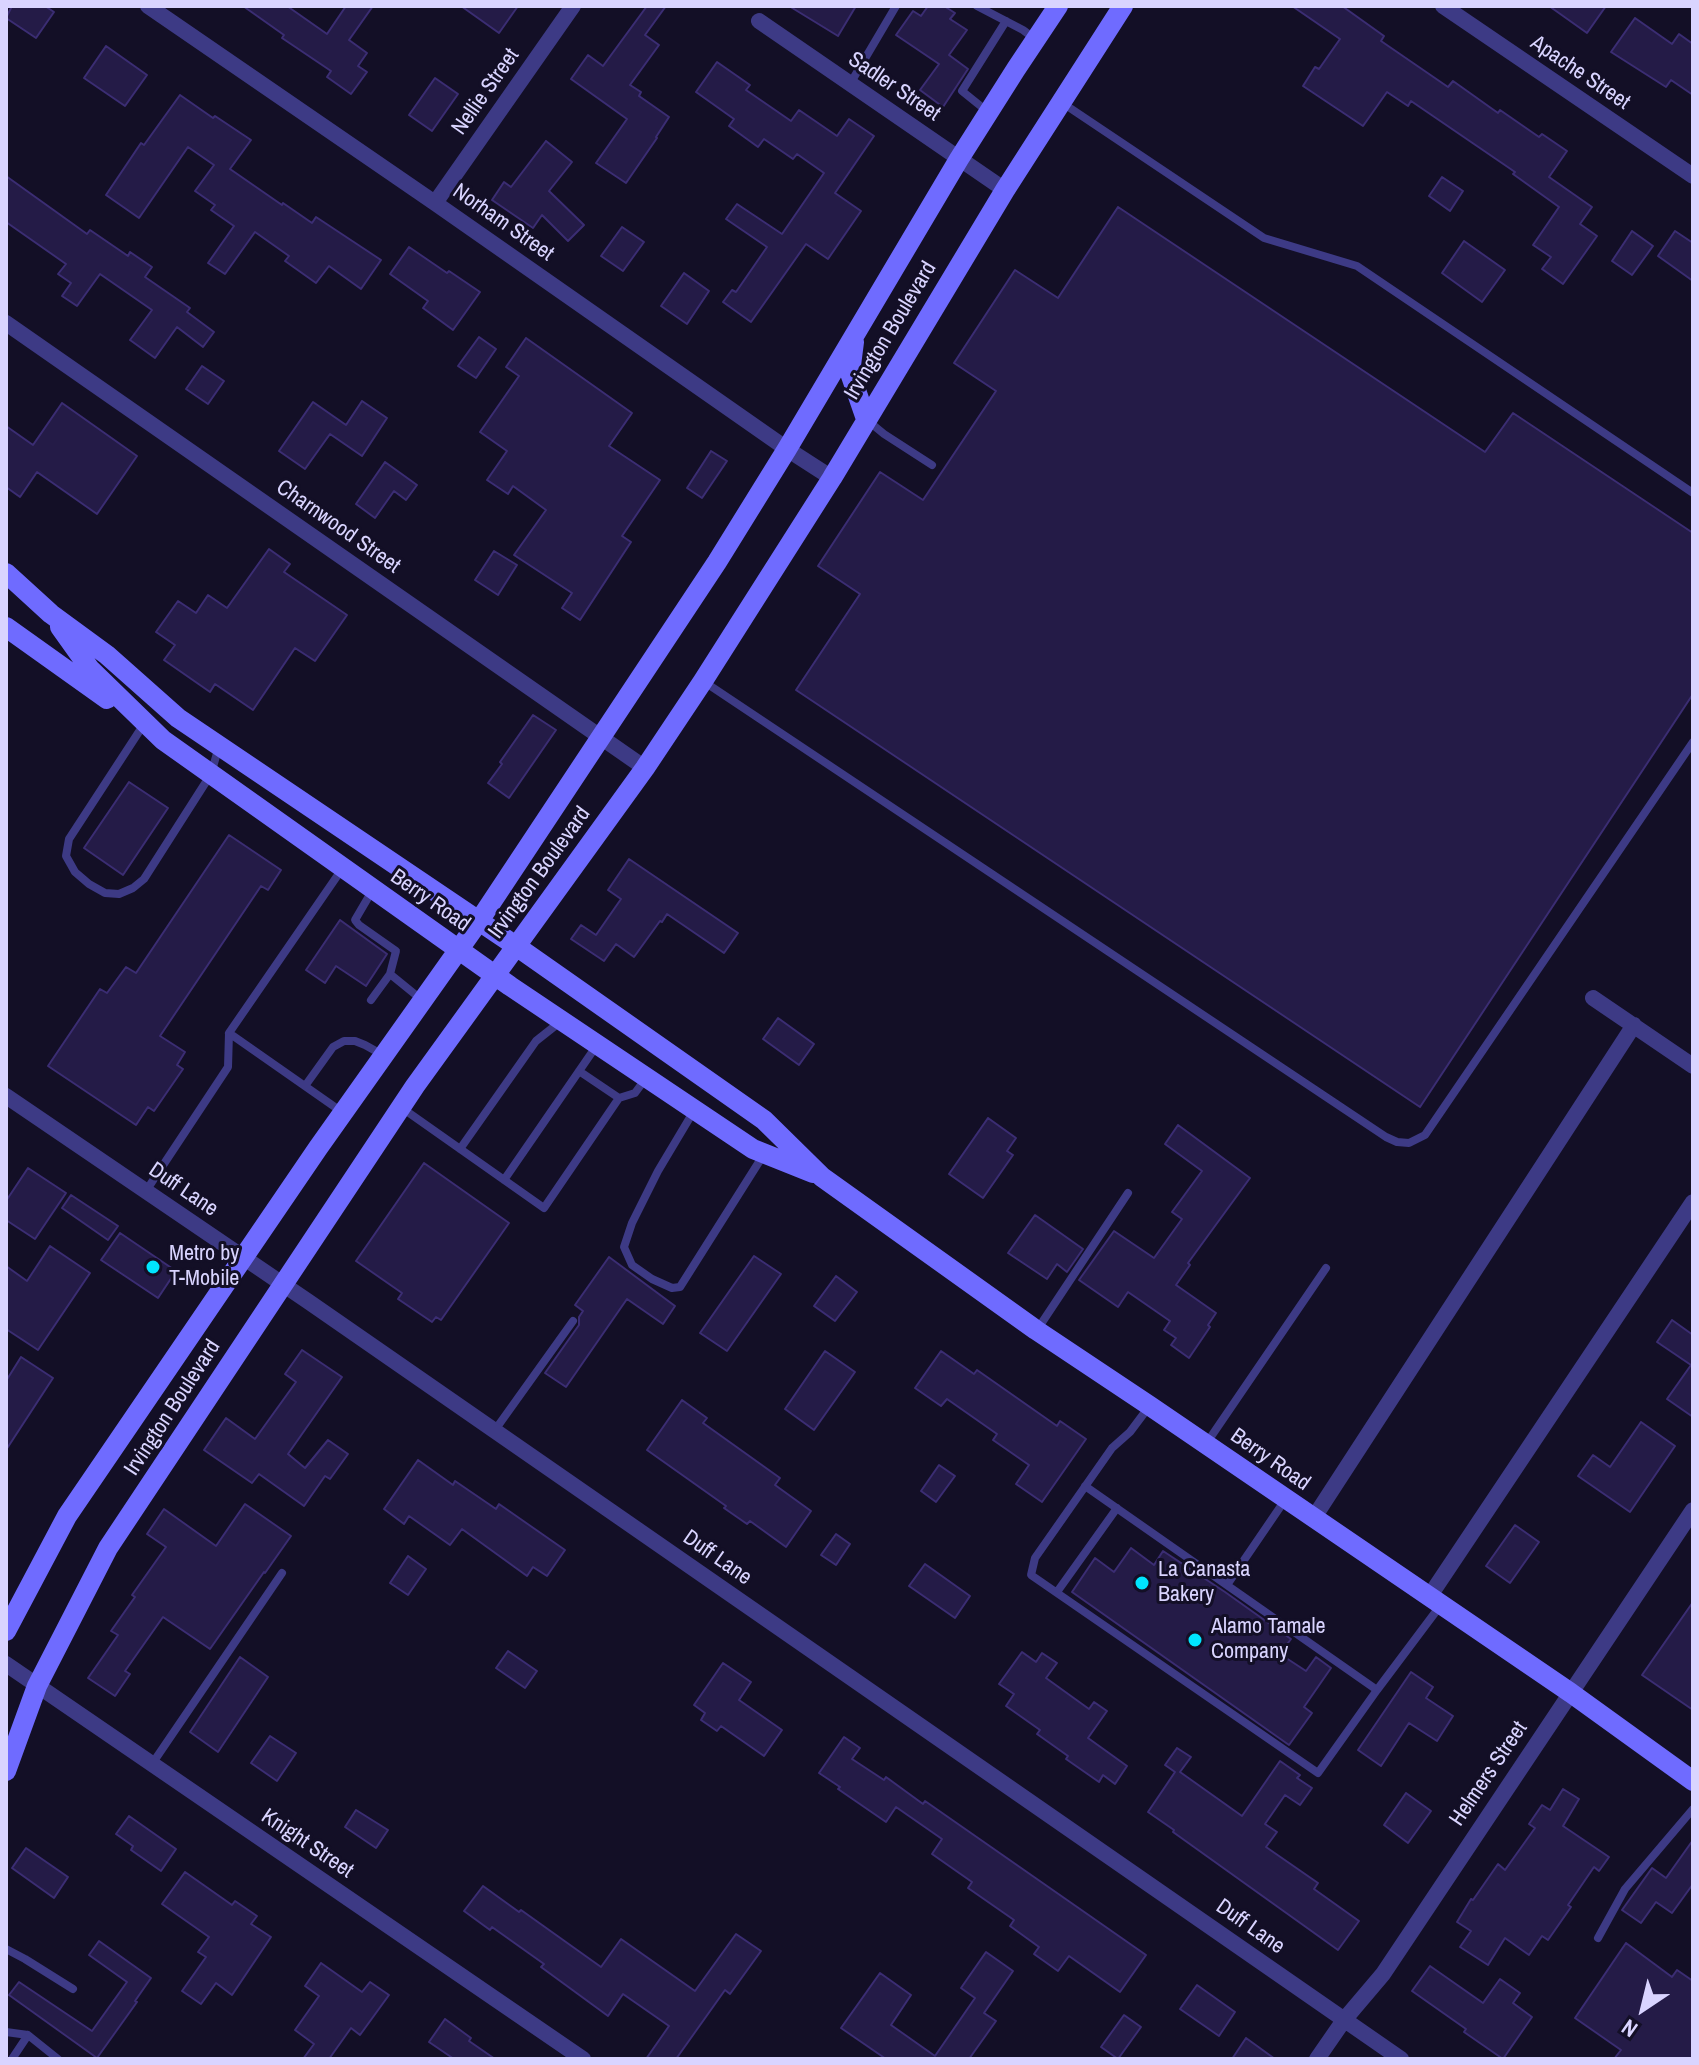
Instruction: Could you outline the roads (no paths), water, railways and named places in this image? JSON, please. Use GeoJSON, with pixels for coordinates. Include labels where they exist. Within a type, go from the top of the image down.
{"type":"FeatureCollection","features":[{"type":"Feature","properties":{"kind":"main road","name":"Irvington Boulevard"},"geometry":{"type":"LineString","coordinates":[[6,1631],[67,1516],[242,1257],[479,921],[717,562],[959,159],[1058,6]]}},
{"type":"Feature","properties":{"kind":"main road","name":"Irvington Boulevard"},"geometry":{"type":"LineString","coordinates":[[6,1771],[37,1686],[108,1548],[401,1108],[645,768],[703,681],[832,478],[1005,190],[1123,6]]}},
{"type":"Feature","properties":{"kind":"main road"},"geometry":{"type":"LineString","coordinates":[[855,333],[850,373],[866,419]]}},
{"type":"Feature","properties":{"kind":"main road","name":"Berry Road"},"geometry":{"type":"LineString","coordinates":[[6,573],[51,614],[107,655],[178,718],[516,946],[764,1120],[822,1177],[1036,1330],[1571,1693],[1693,1781]]}},
{"type":"Feature","properties":{"kind":"main road","name":"Berry Road"},"geometry":{"type":"LineString","coordinates":[[51,614],[90,669],[163,740],[495,975],[753,1149],[822,1177]]}},
{"type":"Feature","properties":{"kind":"main road"},"geometry":{"type":"LineString","coordinates":[[6,627],[144,724]]}},
{"type":"Feature","properties":{"kind":"street","name":"Norham Street"},"geometry":{"type":"LineString","coordinates":[[148,6],[832,478]]}},
{"type":"Feature","properties":{"kind":"street","name":"Nellie Street"},"geometry":{"type":"LineString","coordinates":[[435,203],[573,6]]}},
{"type":"Feature","properties":{"kind":"street","name":"Apache Street"},"geometry":{"type":"LineString","coordinates":[[1443,6],[1693,176]]}},
{"type":"Feature","properties":{"kind":"street","name":"Sadler Street"},"geometry":{"type":"LineString","coordinates":[[759,21],[1005,190]]}},
{"type":"Feature","properties":{"kind":"street","name":"Charnwood Street"},"geometry":{"type":"LineString","coordinates":[[6,323],[645,768]]}},
{"type":"Feature","properties":{"kind":"street"},"geometry":{"type":"LineString","coordinates":[[1593,998],[1693,1066]]}},
{"type":"Feature","properties":{"kind":"street"},"geometry":{"type":"LineString","coordinates":[[1313,1519],[1634,1025]]}},
{"type":"Feature","properties":{"kind":"street","name":"Duff Lane"},"geometry":{"type":"LineString","coordinates":[[6,1096],[495,1430],[1401,2059]]}},
{"type":"Feature","properties":{"kind":"street"},"geometry":{"type":"LineString","coordinates":[[1435,1601],[1693,1202]]}},
{"type":"Feature","properties":{"kind":"street","name":"Helmers Street"},"geometry":{"type":"LineString","coordinates":[[1317,2059],[1344,2020],[1383,1974],[1693,1510]]}},
{"type":"Feature","properties":{"kind":"street","name":"Knight Street"},"geometry":{"type":"LineString","coordinates":[[6,1664],[576,2057]]}},
{"type":"Feature","properties":{"kind":"lane"},"geometry":{"type":"LineString","coordinates":[[850,84],[896,6]]}},
{"type":"Feature","properties":{"kind":"lane"},"geometry":{"type":"LineString","coordinates":[[977,6],[1023,30],[1035,40]]}},
{"type":"Feature","properties":{"kind":"lane"},"geometry":{"type":"LineString","coordinates":[[988,113],[962,91],[1006,21]]}},
{"type":"Feature","properties":{"kind":"lane"},"geometry":{"type":"LineString","coordinates":[[1061,102],[1264,238],[1357,266],[1693,493]]}},
{"type":"Feature","properties":{"kind":"lane"},"geometry":{"type":"LineString","coordinates":[[866,419],[932,465]]}},
{"type":"Feature","properties":{"kind":"lane"},"geometry":{"type":"LineString","coordinates":[[703,681],[1386,1137],[1409,1143],[1425,1135],[1693,742]]}},
{"type":"Feature","properties":{"kind":"lane"},"geometry":{"type":"LineString","coordinates":[[144,724],[69,839],[66,856],[75,872],[105,893],[119,894],[144,879],[211,774],[219,746]]}},
{"type":"Feature","properties":{"kind":"lane"},"geometry":{"type":"LineString","coordinates":[[146,1192],[228,1067],[229,1033],[343,868]]}},
{"type":"Feature","properties":{"kind":"lane"},"geometry":{"type":"LineString","coordinates":[[371,1000],[390,974],[396,951],[355,920],[373,890]]}},
{"type":"Feature","properties":{"kind":"lane"},"geometry":{"type":"LineString","coordinates":[[390,974],[423,1000]]}},
{"type":"Feature","properties":{"kind":"lane"},"geometry":{"type":"LineString","coordinates":[[460,1149],[536,1041],[562,1020]]}},
{"type":"Feature","properties":{"kind":"lane"},"geometry":{"type":"LineString","coordinates":[[229,1033],[343,1113]]}},
{"type":"Feature","properties":{"kind":"lane"},"geometry":{"type":"LineString","coordinates":[[305,1086],[333,1047],[344,1041],[355,1041],[384,1055]]}},
{"type":"Feature","properties":{"kind":"lane"},"geometry":{"type":"LineString","coordinates":[[504,1180],[597,1044]]}},
{"type":"Feature","properties":{"kind":"lane"},"geometry":{"type":"LineString","coordinates":[[579,1071],[619,1098]]}},
{"type":"Feature","properties":{"kind":"lane"},"geometry":{"type":"LineString","coordinates":[[401,1108],[544,1208],[619,1098],[635,1093],[647,1077]]}},
{"type":"Feature","properties":{"kind":"lane"},"geometry":{"type":"LineString","coordinates":[[695,1109],[658,1171],[632,1223],[624,1247],[632,1265],[652,1279],[672,1288],[680,1287],[765,1153]]}},
{"type":"Feature","properties":{"kind":"lane"},"geometry":{"type":"LineString","coordinates":[[1036,1330],[1128,1193]]}},
{"type":"Feature","properties":{"kind":"lane"},"geometry":{"type":"LineString","coordinates":[[1206,1445],[1326,1268]]}},
{"type":"Feature","properties":{"kind":"lane"},"geometry":{"type":"LineString","coordinates":[[495,1430],[573,1321]]}},
{"type":"Feature","properties":{"kind":"lane"},"geometry":{"type":"LineString","coordinates":[[1150,1406],[1130,1432],[1112,1448],[1085,1486],[1035,1558],[1031,1575],[1318,1773],[1435,1601]]}},
{"type":"Feature","properties":{"kind":"lane"},"geometry":{"type":"LineString","coordinates":[[1085,1486],[1377,1690]]}},
{"type":"Feature","properties":{"kind":"lane"},"geometry":{"type":"LineString","coordinates":[[1227,1585],[1286,1500]]}},
{"type":"Feature","properties":{"kind":"lane"},"geometry":{"type":"LineString","coordinates":[[1057,1592],[1117,1508]]}},
{"type":"Feature","properties":{"kind":"lane"},"geometry":{"type":"LineString","coordinates":[[152,1764],[282,1573]]}},
{"type":"Feature","properties":{"kind":"lane"},"geometry":{"type":"LineString","coordinates":[[1598,1938],[1625,1889],[1693,1809]]}},
{"type":"Feature","properties":{"kind":"lane"},"geometry":{"type":"LineString","coordinates":[[6,1949],[73,1989]]}},
{"type":"Feature","properties":{"kind":"lane"},"geometry":{"type":"LineString","coordinates":[[6,2032],[28,2035],[58,2059]]}},
{"type":"Feature","properties":{"kind":"lane"},"geometry":{"type":"LineString","coordinates":[[12,2059],[28,2035]]}},
{"type":"Feature","properties":{"kind":"place","name":"Metro by T-Mobile"},"geometry":{"type":"Point","coordinates":[153,1267]}},
{"type":"Feature","properties":{"kind":"place","name":"La Canasta Bakery"},"geometry":{"type":"Point","coordinates":[1142,1583]}},
{"type":"Feature","properties":{"kind":"place","name":"Alamo Tamale Company"},"geometry":{"type":"Point","coordinates":[1195,1640]}}]}
